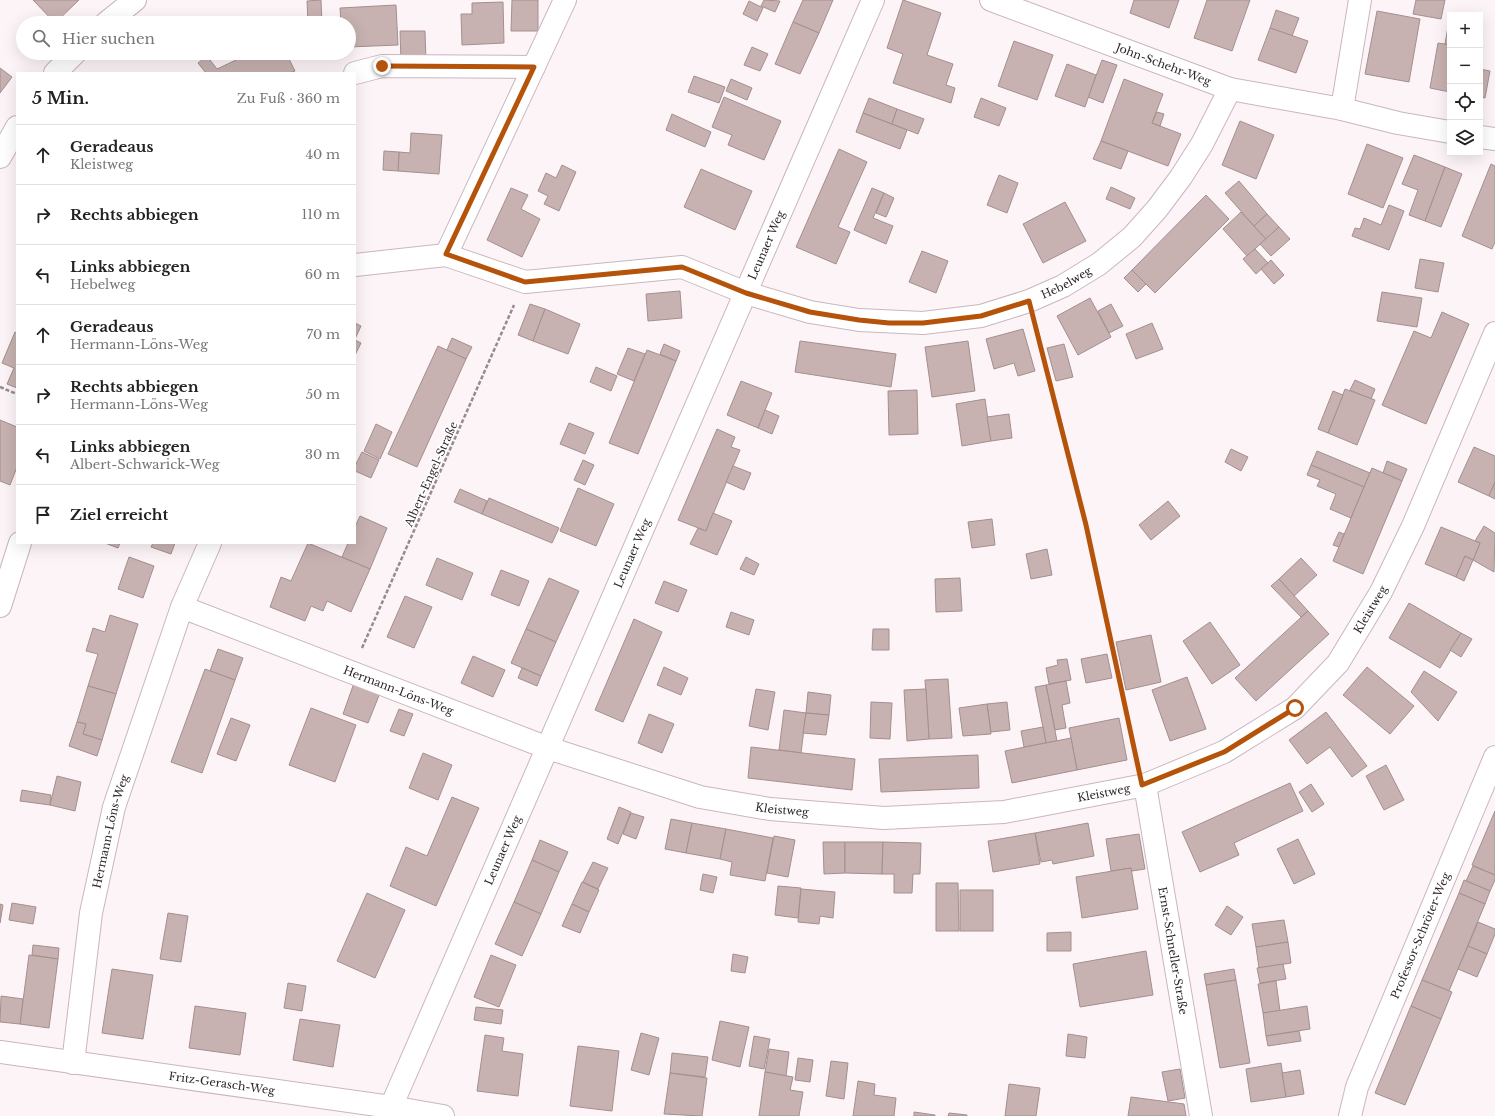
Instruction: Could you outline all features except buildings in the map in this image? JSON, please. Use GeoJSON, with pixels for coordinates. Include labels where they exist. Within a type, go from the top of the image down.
{"type":"FeatureCollection","features":[{"type":"Feature","properties":{"kind":"street"},"geometry":{"type":"LineString","coordinates":[[115,16],[135,0]]}},
{"type":"Feature","properties":{"kind":"street"},"geometry":{"type":"LineString","coordinates":[[446,254],[565,0]]}},
{"type":"Feature","properties":{"kind":"street","name":"Leunaer Weg"},"geometry":{"type":"LineString","coordinates":[[391,1107],[873,0]]}},
{"type":"Feature","properties":{"kind":"street","name":"John-Schehr-Weg"},"geometry":{"type":"LineString","coordinates":[[991,0],[1230,89],[1342,109],[1398,123],[1447,131]]}},
{"type":"Feature","properties":{"kind":"street"},"geometry":{"type":"LineString","coordinates":[[1342,109],[1360,0]]}},
{"type":"Feature","properties":{"kind":"street"},"geometry":{"type":"LineString","coordinates":[[56,72],[67,60]]}},
{"type":"Feature","properties":{"kind":"street"},"geometry":{"type":"LineString","coordinates":[[356,73],[382,66],[534,67]]}},
{"type":"Feature","properties":{"kind":"street","name":"Hebelweg"},"geometry":{"type":"LineString","coordinates":[[746,293],[810,312],[889,323],[923,323],[981,316],[1029,301],[1063,286],[1099,264],[1132,237],[1157,209],[1181,177],[1202,144],[1230,89]]}},
{"type":"Feature","properties":{"kind":"street"},"geometry":{"type":"LineString","coordinates":[[0,157],[16,129]]}},
{"type":"Feature","properties":{"kind":"street"},"geometry":{"type":"LineString","coordinates":[[1483,137],[1495,139]]}},
{"type":"Feature","properties":{"kind":"street"},"geometry":{"type":"LineString","coordinates":[[356,265],[446,254],[525,282],[682,267],[746,293]]}},
{"type":"Feature","properties":{"kind":"street","name":"Kleistweg"},"geometry":{"type":"LineString","coordinates":[[548,748],[700,797],[770,809],[884,818],[1004,812],[1143,785],[1224,752],[1295,708],[1338,663],[1388,579],[1413,526],[1495,333]]}},
{"type":"Feature","properties":{"kind":"street"},"geometry":{"type":"LineString","coordinates":[[0,606],[20,544]]}},
{"type":"Feature","properties":{"kind":"street","name":"Hermann-Löns-Weg"},"geometry":{"type":"LineString","coordinates":[[73,1063],[91,913],[114,807],[182,607],[210,544]]}},
{"type":"Feature","properties":{"kind":"street","name":"Hermann-Löns-Weg"},"geometry":{"type":"LineString","coordinates":[[182,607],[548,748]]}},
{"type":"Feature","properties":{"kind":"street","name":"Professor-Schröter-Weg"},"geometry":{"type":"LineString","coordinates":[[1350,1116],[1357,1087],[1495,757]]}},
{"type":"Feature","properties":{"kind":"street","name":"Ernst-Schneller-Straße"},"geometry":{"type":"LineString","coordinates":[[1143,785],[1201,1116]]}},
{"type":"Feature","properties":{"kind":"street","name":"Fritz-Gerasch-Weg"},"geometry":{"type":"LineString","coordinates":[[0,1052],[391,1107],[444,1116]]}},
{"type":"Feature","properties":{"kind":"path","name":"Albert-Engel-Straße"},"geometry":{"type":"LineString","coordinates":[[351,672],[525,282]]}},
{"type":"Feature","properties":{"kind":"path"},"geometry":{"type":"LineString","coordinates":[[1029,301],[1086,525],[1143,785]]}},
{"type":"Feature","properties":{"kind":"path"},"geometry":{"type":"LineString","coordinates":[[0,387],[16,394]]}},
{"type":"Feature","properties":{"kind":"route"},"geometry":{"type":"LineString","coordinates":[[382,66],[534,67],[446,254],[525,282],[682,267],[746,293],[810,312],[889,323],[923,323],[981,316],[1029,301],[1086,525],[1142,785],[1224,752],[1295,708]]}}]}
